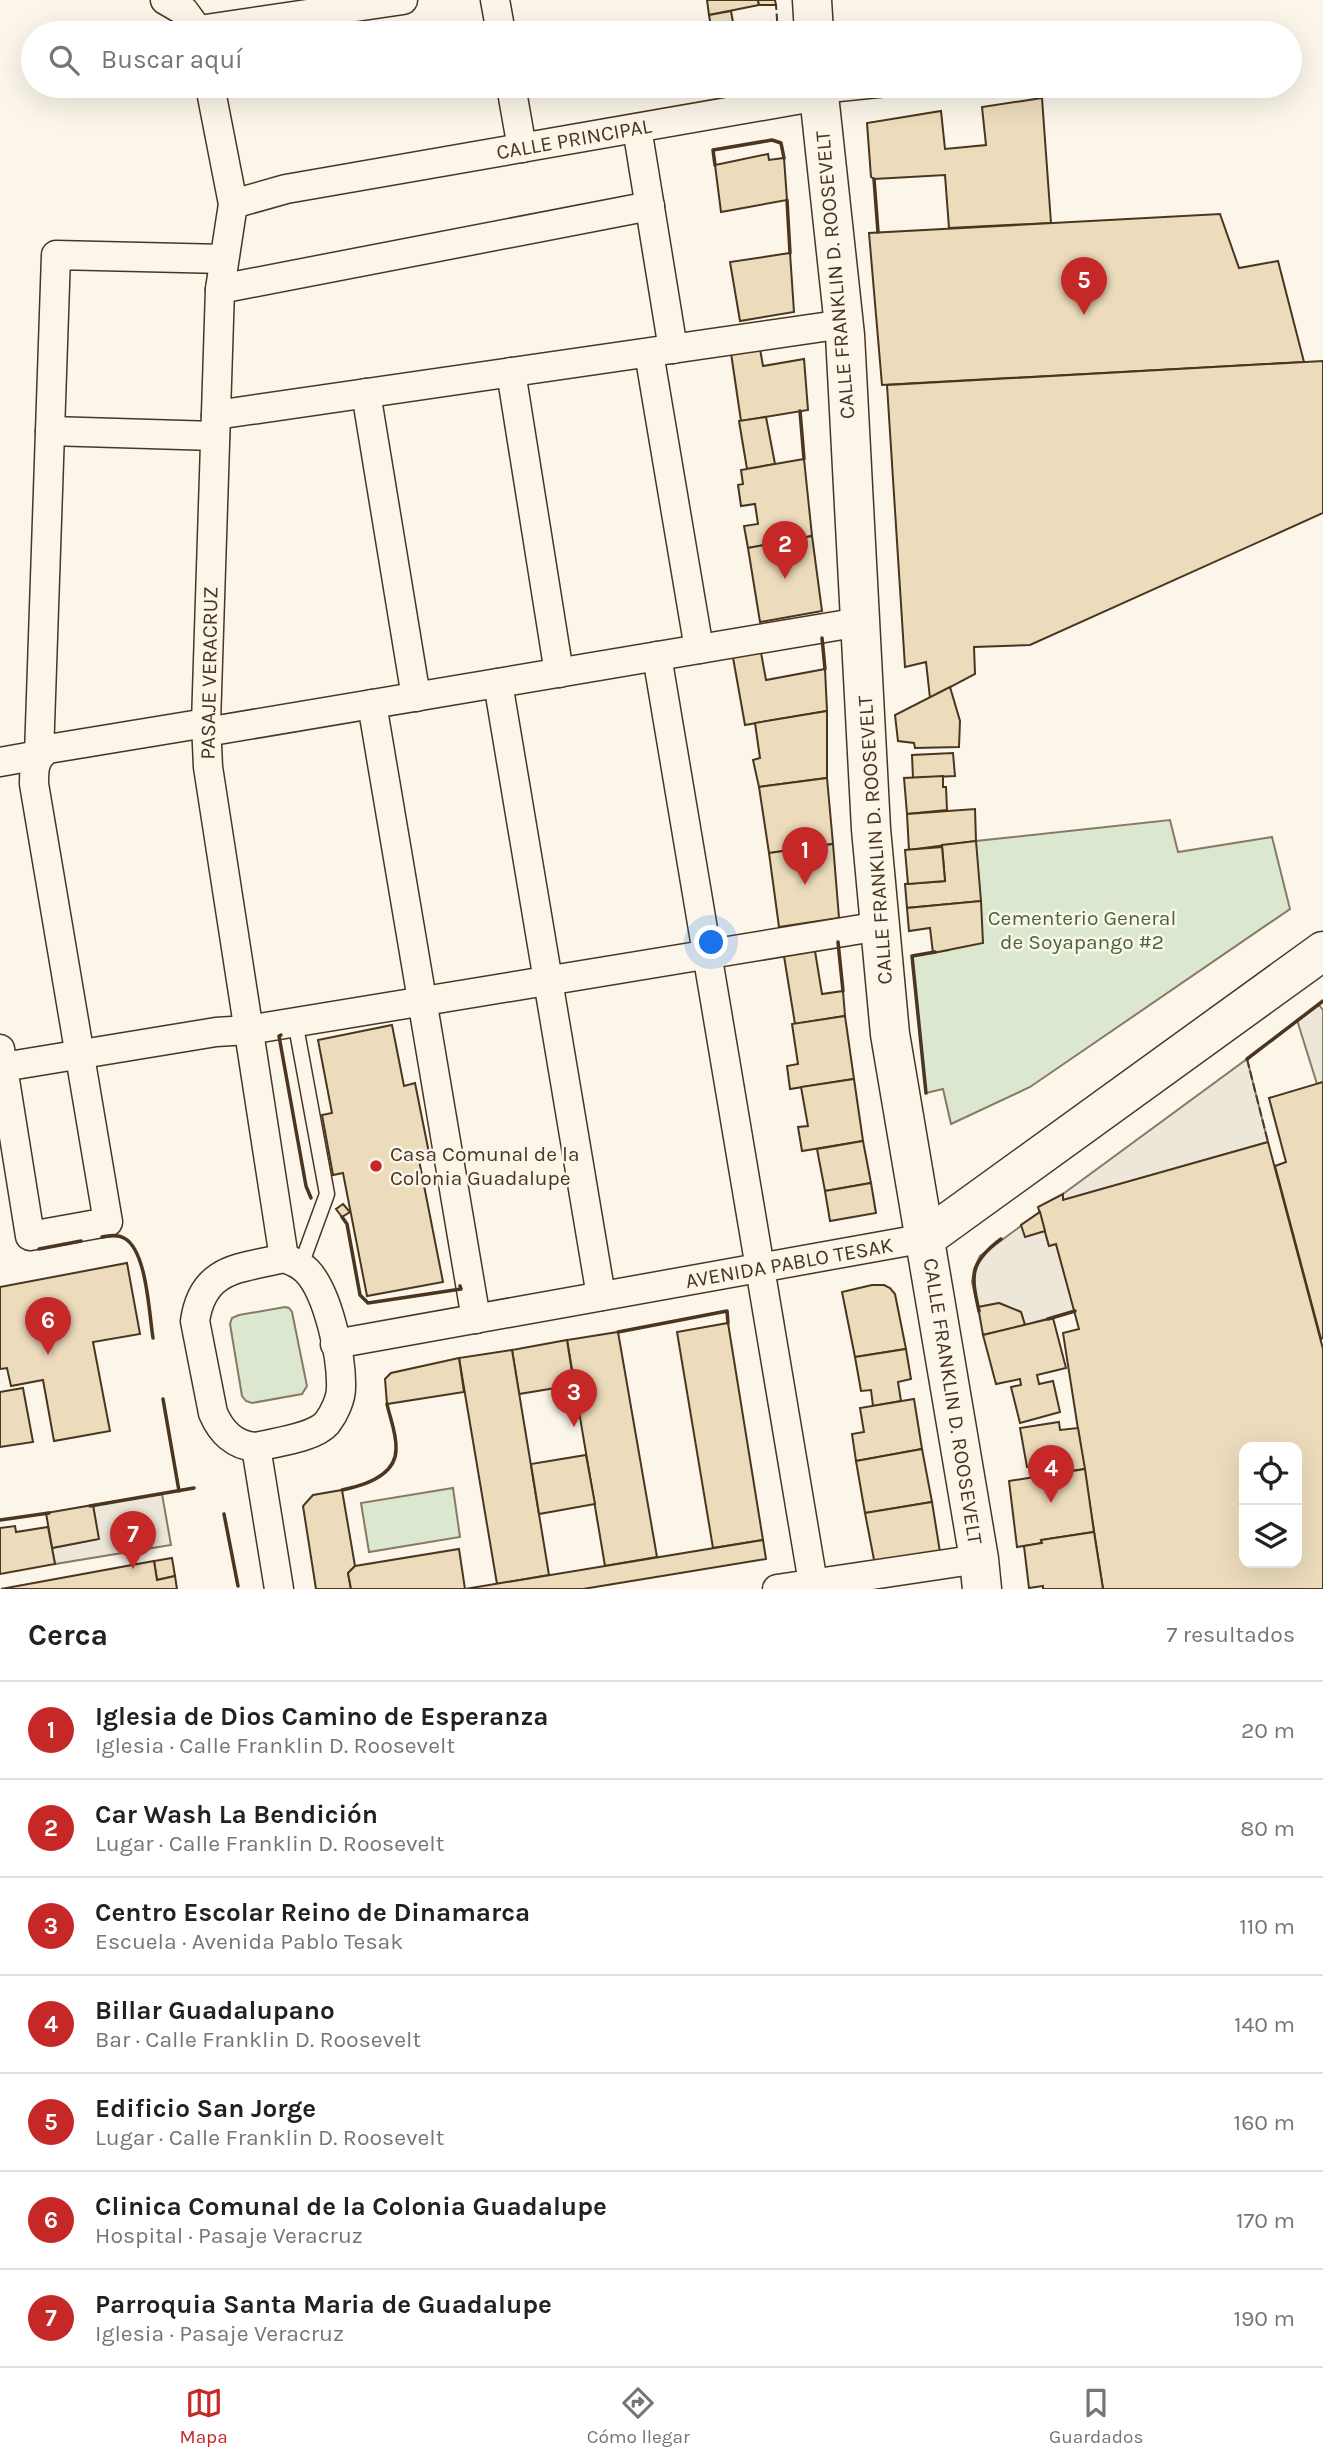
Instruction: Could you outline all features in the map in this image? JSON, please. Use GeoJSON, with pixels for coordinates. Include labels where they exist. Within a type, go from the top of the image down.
{"type":"FeatureCollection","features":[{"type":"Feature","properties":{"kind":"main road"},"geometry":{"type":"LineString","coordinates":[[812,0],[813,21]]}},
{"type":"Feature","properties":{"kind":"main road","name":"CALLE FRANKLIN D. ROOSEVELT"},"geometry":{"type":"LineString","coordinates":[[819,98],[844,324],[871,829],[890,1034],[980,1574]]}},
{"type":"Feature","properties":{"kind":"main road","name":"AVENIDA PABLO TESAK"},"geometry":{"type":"LineString","coordinates":[[926,1238],[1323,951]]}},
{"type":"Feature","properties":{"kind":"street"},"geometry":{"type":"LineString","coordinates":[[165,0],[184,11],[191,21]]}},
{"type":"Feature","properties":{"kind":"street"},"geometry":{"type":"LineString","coordinates":[[269,21],[403,0]]}},
{"type":"Feature","properties":{"kind":"street"},"geometry":{"type":"LineString","coordinates":[[495,0],[499,21]]}},
{"type":"Feature","properties":{"kind":"street","name":"PASAJE VERACRUZ"},"geometry":{"type":"LineString","coordinates":[[212,98],[233,204],[220,289],[206,728],[208,767],[248,1030],[292,1261]]}},
{"type":"Feature","properties":{"kind":"street"},"geometry":{"type":"LineString","coordinates":[[512,98],[522,148]]}},
{"type":"Feature","properties":{"kind":"street","name":"CALLE PRINCIPAL"},"geometry":{"type":"LineString","coordinates":[[233,204],[286,189],[637,128],[784,98]]}},
{"type":"Feature","properties":{"kind":"street"},"geometry":{"type":"LineString","coordinates":[[637,128],[650,206],[661,351],[699,649]]}},
{"type":"Feature","properties":{"kind":"street"},"geometry":{"type":"LineString","coordinates":[[220,289],[650,206]]}},
{"type":"Feature","properties":{"kind":"street"},"geometry":{"type":"LineString","coordinates":[[225,259],[56,255],[39,755],[34,767],[34,784],[80,1054],[108,1222],[30,1236],[1,1058],[80,1054],[216,1032],[248,1030],[880,926]]}},
{"type":"Feature","properties":{"kind":"street"},"geometry":{"type":"LineString","coordinates":[[50,431],[215,426],[366,393],[844,324]]}},
{"type":"Feature","properties":{"kind":"street"},"geometry":{"type":"LineString","coordinates":[[511,372],[559,673]]}},
{"type":"Feature","properties":{"kind":"street"},"geometry":{"type":"LineString","coordinates":[[366,393],[416,697]]}},
{"type":"Feature","properties":{"kind":"street"},"geometry":{"type":"LineString","coordinates":[[0,762],[39,755],[48,749],[372,704],[860,622]]}},
{"type":"Feature","properties":{"kind":"street"},"geometry":{"type":"LineString","coordinates":[[657,656],[814,1586]]}},
{"type":"Feature","properties":{"kind":"street"},"geometry":{"type":"LineString","coordinates":[[498,683],[601,1296]]}},
{"type":"Feature","properties":{"kind":"street"},"geometry":{"type":"LineString","coordinates":[[372,704],[476,1319]]}},
{"type":"Feature","properties":{"kind":"street","name":"AVENIDA PABLO TESAK"},"geometry":{"type":"LineString","coordinates":[[335,1344],[926,1238]]}},
{"type":"Feature","properties":{"kind":"street"},"geometry":{"type":"LineString","coordinates":[[292,1261],[318,1285],[327,1303],[335,1344],[341,1390],[334,1412],[326,1425],[314,1433],[256,1447],[247,1446],[230,1437],[219,1426],[213,1413],[195,1321],[197,1306],[201,1294],[225,1272],[292,1261]]}},
{"type":"Feature","properties":{"kind":"street"},"geometry":{"type":"LineString","coordinates":[[256,1447],[279,1589]]}},
{"type":"Feature","properties":{"kind":"street"},"geometry":{"type":"LineString","coordinates":[[776,1589],[980,1574]]}},
{"type":"Feature","properties":{"kind":"lane"},"geometry":{"type":"LineString","coordinates":[[292,1261],[327,1194],[297,1032]]}},
{"type":"Feature","properties":{"kind":"green space","name":"Cementerio General de Soyapango #2"},"geometry":{"type":"Polygon","coordinates":[[[1170,820],[1178,852],[1272,837],[1290,909],[1030,1087],[951,1124],[943,1089],[926,1093],[912,956],[949,950],[976,841],[1170,820]]]}},
{"type":"Feature","properties":{"kind":"green space"},"geometry":{"type":"Polygon","coordinates":[[[285,1307],[292,1312],[307,1386],[302,1394],[252,1403],[246,1401],[242,1396],[230,1324],[232,1318],[285,1307]]]}},
{"type":"Feature","properties":{"kind":"green space"},"geometry":{"type":"Polygon","coordinates":[[[453,1488],[460,1537],[369,1552],[361,1503],[453,1488]]]}},
{"type":"Feature","properties":{"kind":"shaded area"},"geometry":{"type":"Polygon","coordinates":[[[1319,1005],[1323,1010],[1323,1082],[1317,1084],[1297,1020],[1319,1005]]]}},
{"type":"Feature","properties":{"kind":"shaded area"},"geometry":{"type":"Polygon","coordinates":[[[1247,1059],[1268,1142],[1063,1200],[1063,1194],[1247,1059]]]}},
{"type":"Feature","properties":{"kind":"shaded area"},"geometry":{"type":"Polygon","coordinates":[[[1040,1212],[1049,1246],[1056,1244],[1075,1311],[1025,1325],[1021,1312],[999,1303],[978,1307],[972,1282],[980,1256],[1040,1212]]]}},
{"type":"Feature","properties":{"kind":"shaded area"},"geometry":{"type":"Polygon","coordinates":[[[162,1494],[171,1545],[55,1564],[52,1548],[98,1539],[93,1505],[162,1494]]]}},
{"type":"Feature","properties":{"kind":"building"},"geometry":{"type":"Polygon","coordinates":[[[707,0],[758,0],[759,5],[709,15],[707,0]]]}},
{"type":"Feature","properties":{"kind":"building"},"geometry":{"type":"Polygon","coordinates":[[[758,0],[775,0],[776,5],[759,5],[758,0]]]}},
{"type":"Feature","properties":{"kind":"building"},"geometry":{"type":"Polygon","coordinates":[[[731,11],[733,21],[710,21],[709,15],[731,11]]]}},
{"type":"Feature","properties":{"kind":"building"},"geometry":{"type":"Polygon","coordinates":[[[1042,98],[1051,223],[949,228],[945,175],[871,177],[867,123],[941,111],[945,149],[986,145],[982,107],[1042,98]]]}},
{"type":"Feature","properties":{"kind":"building"},"geometry":{"type":"Polygon","coordinates":[[[768,154],[769,160],[784,158],[787,200],[721,212],[715,165],[768,154]]]}},
{"type":"Feature","properties":{"kind":"building"},"geometry":{"type":"Polygon","coordinates":[[[1220,214],[1239,268],[1278,261],[1304,362],[882,385],[869,233],[1220,214]]]}},
{"type":"Feature","properties":{"kind":"building"},"geometry":{"type":"Polygon","coordinates":[[[790,253],[794,312],[740,321],[730,262],[790,253]]]}},
{"type":"Feature","properties":{"kind":"building"},"geometry":{"type":"Polygon","coordinates":[[[760,349],[763,366],[804,359],[808,410],[741,421],[731,353],[760,349]]]}},
{"type":"Feature","properties":{"kind":"building"},"geometry":{"type":"Polygon","coordinates":[[[1323,361],[1323,513],[1030,645],[974,647],[975,674],[930,698],[926,662],[905,667],[887,385],[1323,361]]]}},
{"type":"Feature","properties":{"kind":"building"},"geometry":{"type":"Polygon","coordinates":[[[766,417],[775,464],[747,469],[739,421],[766,417]]]}},
{"type":"Feature","properties":{"kind":"building"},"geometry":{"type":"Polygon","coordinates":[[[804,459],[812,536],[748,548],[744,526],[758,524],[755,504],[741,506],[738,485],[743,484],[741,470],[804,459]]]}},
{"type":"Feature","properties":{"kind":"building"},"geometry":{"type":"Polygon","coordinates":[[[812,536],[822,611],[760,622],[748,548],[812,536]]]}},
{"type":"Feature","properties":{"kind":"building"},"geometry":{"type":"Polygon","coordinates":[[[760,647],[766,680],[825,669],[827,711],[745,725],[732,652],[760,647]]]}},
{"type":"Feature","properties":{"kind":"building"},"geometry":{"type":"Polygon","coordinates":[[[950,687],[960,721],[959,747],[915,748],[914,743],[898,741],[895,715],[950,687]]]}},
{"type":"Feature","properties":{"kind":"building"},"geometry":{"type":"Polygon","coordinates":[[[827,711],[827,778],[759,787],[753,760],[760,758],[755,723],[827,711]]]}},
{"type":"Feature","properties":{"kind":"building"},"geometry":{"type":"Polygon","coordinates":[[[953,753],[955,776],[913,778],[912,755],[953,753]]]}},
{"type":"Feature","properties":{"kind":"building"},"geometry":{"type":"Polygon","coordinates":[[[943,776],[947,810],[907,814],[904,778],[943,776]]]}},
{"type":"Feature","properties":{"kind":"building"},"geometry":{"type":"Polygon","coordinates":[[[827,778],[833,844],[769,853],[759,787],[827,778]]]}},
{"type":"Feature","properties":{"kind":"building"},"geometry":{"type":"Polygon","coordinates":[[[975,809],[976,841],[909,850],[907,814],[975,809]]]}},
{"type":"Feature","properties":{"kind":"building"},"geometry":{"type":"Polygon","coordinates":[[[976,841],[981,901],[907,908],[905,884],[945,881],[942,845],[976,841]]]}},
{"type":"Feature","properties":{"kind":"building"},"geometry":{"type":"Polygon","coordinates":[[[833,844],[839,918],[779,927],[769,853],[833,844]]]}},
{"type":"Feature","properties":{"kind":"building"},"geometry":{"type":"Polygon","coordinates":[[[942,847],[945,881],[908,884],[905,850],[942,847]]]}},
{"type":"Feature","properties":{"kind":"building"},"geometry":{"type":"Polygon","coordinates":[[[981,901],[983,943],[933,953],[930,928],[909,931],[907,908],[981,901]]]}},
{"type":"Feature","properties":{"kind":"building"},"geometry":{"type":"Polygon","coordinates":[[[814,945],[822,994],[843,991],[845,1016],[795,1024],[783,950],[814,945]]]}},
{"type":"Feature","properties":{"kind":"building"},"geometry":{"type":"Polygon","coordinates":[[[845,1016],[854,1079],[790,1089],[787,1066],[798,1064],[792,1024],[845,1016]]]}},
{"type":"Feature","properties":{"kind":"building","name":"Casa Comunal de la Colonia Guadalupe"},"geometry":{"type":"Polygon","coordinates":[[[392,1025],[404,1086],[415,1083],[430,1158],[419,1160],[443,1282],[367,1296],[343,1173],[333,1175],[322,1115],[332,1113],[318,1040],[392,1025]]]}},
{"type":"Feature","properties":{"kind":"building"},"geometry":{"type":"Polygon","coordinates":[[[854,1079],[863,1141],[802,1151],[798,1127],[808,1126],[801,1087],[854,1079]]]}},
{"type":"Feature","properties":{"kind":"building"},"geometry":{"type":"Polygon","coordinates":[[[1323,1082],[1321,1339],[1275,1166],[1286,1162],[1269,1098],[1323,1082]]]}},
{"type":"Feature","properties":{"kind":"building"},"geometry":{"type":"Polygon","coordinates":[[[863,1141],[871,1183],[825,1191],[817,1149],[863,1141]]]}},
{"type":"Feature","properties":{"kind":"building"},"geometry":{"type":"Polygon","coordinates":[[[1268,1142],[1323,1349],[1323,1589],[1103,1589],[1063,1333],[1079,1329],[1056,1244],[1049,1246],[1038,1207],[1063,1194],[1063,1200],[1268,1142]]]}},
{"type":"Feature","properties":{"kind":"building"},"geometry":{"type":"Polygon","coordinates":[[[871,1183],[876,1213],[830,1221],[825,1191],[871,1183]]]}},
{"type":"Feature","properties":{"kind":"building"},"geometry":{"type":"Polygon","coordinates":[[[343,1204],[350,1212],[342,1217],[336,1209],[343,1204]]]}},
{"type":"Feature","properties":{"kind":"building"},"geometry":{"type":"Polygon","coordinates":[[[1040,1212],[1045,1231],[1025,1237],[1021,1225],[1040,1212]]]}},
{"type":"Feature","properties":{"kind":"building"},"geometry":{"type":"Polygon","coordinates":[[[127,1263],[140,1334],[93,1342],[110,1431],[54,1441],[43,1380],[11,1386],[7,1368],[0,1369],[0,1287],[127,1263]]]}},
{"type":"Feature","properties":{"kind":"building"},"geometry":{"type":"Polygon","coordinates":[[[884,1285],[895,1294],[906,1349],[855,1357],[842,1292],[884,1285]]]}},
{"type":"Feature","properties":{"kind":"building"},"geometry":{"type":"Polygon","coordinates":[[[999,1303],[1021,1312],[1025,1325],[983,1335],[978,1307],[999,1303]]]}},
{"type":"Feature","properties":{"kind":"building"},"geometry":{"type":"Polygon","coordinates":[[[1053,1318],[1066,1368],[1037,1375],[1039,1384],[1053,1381],[1060,1412],[1020,1423],[1011,1387],[1021,1385],[1020,1379],[996,1384],[983,1335],[1053,1318]]]}},
{"type":"Feature","properties":{"kind":"building"},"geometry":{"type":"Polygon","coordinates":[[[728,1323],[763,1540],[713,1548],[677,1332],[728,1323]]]}},
{"type":"Feature","properties":{"kind":"building"},"geometry":{"type":"Polygon","coordinates":[[[618,1332],[657,1557],[605,1566],[567,1340],[618,1332]]]}},
{"type":"Feature","properties":{"kind":"building"},"geometry":{"type":"Polygon","coordinates":[[[567,1340],[574,1385],[519,1394],[512,1350],[567,1340]]]}},
{"type":"Feature","properties":{"kind":"building"},"geometry":{"type":"Polygon","coordinates":[[[906,1349],[911,1379],[898,1382],[901,1401],[873,1406],[871,1390],[861,1391],[855,1357],[906,1349]]]}},
{"type":"Feature","properties":{"kind":"building"},"geometry":{"type":"Polygon","coordinates":[[[512,1350],[549,1575],[497,1584],[459,1358],[512,1350]]]}},
{"type":"Feature","properties":{"kind":"building"},"geometry":{"type":"Polygon","coordinates":[[[459,1358],[464,1392],[387,1404],[385,1379],[391,1373],[459,1358]]]}},
{"type":"Feature","properties":{"kind":"building"},"geometry":{"type":"Polygon","coordinates":[[[23,1388],[33,1442],[0,1447],[0,1392],[23,1388]]]}},
{"type":"Feature","properties":{"kind":"building"},"geometry":{"type":"Polygon","coordinates":[[[914,1399],[922,1449],[856,1461],[852,1434],[864,1432],[860,1408],[914,1399]]]}},
{"type":"Feature","properties":{"kind":"building"},"geometry":{"type":"Polygon","coordinates":[[[1059,1422],[1060,1430],[1078,1428],[1085,1469],[1039,1476],[1038,1466],[1027,1467],[1020,1428],[1059,1422]]]}},
{"type":"Feature","properties":{"kind":"building"},"geometry":{"type":"Polygon","coordinates":[[[922,1449],[932,1502],[865,1513],[856,1461],[922,1449]]]}},
{"type":"Feature","properties":{"kind":"building"},"geometry":{"type":"Polygon","coordinates":[[[586,1455],[595,1504],[539,1514],[531,1464],[586,1455]]]}},
{"type":"Feature","properties":{"kind":"building"},"geometry":{"type":"Polygon","coordinates":[[[1085,1469],[1094,1532],[1041,1540],[1042,1543],[1017,1547],[1009,1481],[1085,1469]]]}},
{"type":"Feature","properties":{"kind":"building"},"geometry":{"type":"Polygon","coordinates":[[[342,1490],[355,1566],[348,1573],[351,1589],[316,1589],[303,1506],[313,1495],[342,1490]]]}},
{"type":"Feature","properties":{"kind":"building"},"geometry":{"type":"Polygon","coordinates":[[[932,1502],[940,1552],[875,1565],[865,1513],[932,1502]]]}},
{"type":"Feature","properties":{"kind":"building"},"geometry":{"type":"Polygon","coordinates":[[[93,1505],[99,1539],[52,1548],[46,1513],[93,1505]]]}},
{"type":"Feature","properties":{"kind":"building"},"geometry":{"type":"Polygon","coordinates":[[[15,1526],[16,1532],[48,1527],[55,1564],[0,1574],[0,1528],[15,1526]]]}},
{"type":"Feature","properties":{"kind":"building"},"geometry":{"type":"Polygon","coordinates":[[[1094,1532],[1103,1589],[1043,1589],[1043,1586],[1029,1588],[1024,1546],[1042,1543],[1041,1540],[1094,1532]]]}},
{"type":"Feature","properties":{"kind":"building"},"geometry":{"type":"Polygon","coordinates":[[[763,1540],[766,1559],[583,1589],[465,1589],[763,1540]]]}},
{"type":"Feature","properties":{"kind":"building"},"geometry":{"type":"Polygon","coordinates":[[[459,1549],[465,1589],[351,1589],[348,1573],[355,1566],[459,1549]]]}},
{"type":"Feature","properties":{"kind":"building"},"geometry":{"type":"Polygon","coordinates":[[[172,1558],[175,1576],[157,1580],[154,1561],[172,1558]]]}},
{"type":"Feature","properties":{"kind":"building"},"geometry":{"type":"Polygon","coordinates":[[[154,1561],[157,1580],[175,1576],[177,1589],[1,1589],[154,1561]]]}},
{"type":"Feature","properties":{"kind":"fence"},"geometry":{"type":"LineString","coordinates":[[772,5],[776,5],[777,21]]}},
{"type":"Feature","properties":{"kind":"fence"},"geometry":{"type":"LineString","coordinates":[[1247,1059],[1268,1142]]}},
{"type":"Feature","properties":{"kind":"wall"},"geometry":{"type":"LineString","coordinates":[[715,165],[713,150],[772,140],[781,143],[784,158]]}},
{"type":"Feature","properties":{"kind":"wall"},"geometry":{"type":"LineString","coordinates":[[874,179],[878,232]]}},
{"type":"Feature","properties":{"kind":"wall"},"geometry":{"type":"LineString","coordinates":[[787,200],[790,253]]}},
{"type":"Feature","properties":{"kind":"wall"},"geometry":{"type":"LineString","coordinates":[[800,411],[804,459]]}},
{"type":"Feature","properties":{"kind":"wall"},"geometry":{"type":"LineString","coordinates":[[822,638],[825,669]]}},
{"type":"Feature","properties":{"kind":"wall"},"geometry":{"type":"LineString","coordinates":[[838,942],[843,991]]}},
{"type":"Feature","properties":{"kind":"wall"},"geometry":{"type":"LineString","coordinates":[[926,1093],[912,956],[935,952]]}},
{"type":"Feature","properties":{"kind":"wall"},"geometry":{"type":"LineString","coordinates":[[1247,1059],[1323,1001]]}},
{"type":"Feature","properties":{"kind":"wall"},"geometry":{"type":"LineString","coordinates":[[281,1035],[279,1036],[306,1186],[311,1198]]}},
{"type":"Feature","properties":{"kind":"wall"},"geometry":{"type":"LineString","coordinates":[[342,1217],[347,1224],[360,1295],[368,1303],[461,1289],[460,1286]]}},
{"type":"Feature","properties":{"kind":"wall"},"geometry":{"type":"LineString","coordinates":[[102,1237],[124,1238],[138,1255],[146,1284],[153,1338]]}},
{"type":"Feature","properties":{"kind":"wall"},"geometry":{"type":"LineString","coordinates":[[979,1311],[975,1270],[983,1255],[1001,1239]]}},
{"type":"Feature","properties":{"kind":"wall"},"geometry":{"type":"LineString","coordinates":[[39,1249],[81,1241]]}},
{"type":"Feature","properties":{"kind":"wall"},"geometry":{"type":"LineString","coordinates":[[618,1332],[727,1311],[728,1323]]}},
{"type":"Feature","properties":{"kind":"wall"},"geometry":{"type":"LineString","coordinates":[[1048,1319],[1075,1311]]}},
{"type":"Feature","properties":{"kind":"wall"},"geometry":{"type":"LineString","coordinates":[[163,1399],[179,1491]]}},
{"type":"Feature","properties":{"kind":"wall"},"geometry":{"type":"LineString","coordinates":[[342,1490],[368,1482],[384,1473],[390,1466],[396,1444],[387,1404]]}},
{"type":"Feature","properties":{"kind":"wall"},"geometry":{"type":"LineString","coordinates":[[90,1506],[194,1488]]}},
{"type":"Feature","properties":{"kind":"wall"},"geometry":{"type":"LineString","coordinates":[[0,1520],[49,1513]]}},
{"type":"Feature","properties":{"kind":"wall"},"geometry":{"type":"LineString","coordinates":[[224,1514],[238,1586]]}},
{"type":"Feature","properties":{"kind":"place","name":"Edificio San Jorge"},"geometry":{"type":"Point","coordinates":[1084,315]}},
{"type":"Feature","properties":{"kind":"place","name":"Car Wash La Bendición"},"geometry":{"type":"Point","coordinates":[785,579]}},
{"type":"Feature","properties":{"kind":"place","name":"Iglesia de Dios Camino de Esperanza"},"geometry":{"type":"Point","coordinates":[805,885]}},
{"type":"Feature","properties":{"kind":"place","name":"Casa Comunal de la Colonia Guadalupe"},"geometry":{"type":"Point","coordinates":[376,1166]}},
{"type":"Feature","properties":{"kind":"place","name":"Clinica Comunal de la Colonia Guadalupe"},"geometry":{"type":"Point","coordinates":[48,1355]}},
{"type":"Feature","properties":{"kind":"place","name":"Centro Escolar Reino de Dinamarca"},"geometry":{"type":"Point","coordinates":[574,1427]}},
{"type":"Feature","properties":{"kind":"place","name":"Billar Guadalupano"},"geometry":{"type":"Point","coordinates":[1051,1503]}},
{"type":"Feature","properties":{"kind":"place","name":"Parroquia Santa Maria de Guadalupe"},"geometry":{"type":"Point","coordinates":[133,1569]}}]}
